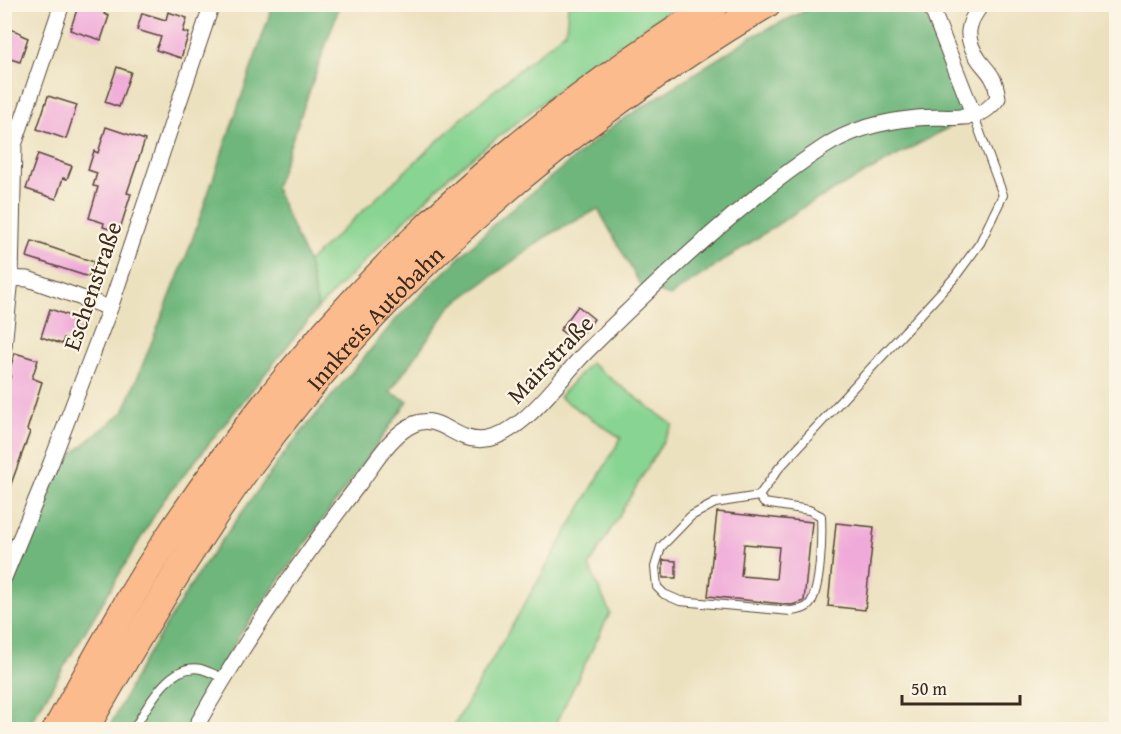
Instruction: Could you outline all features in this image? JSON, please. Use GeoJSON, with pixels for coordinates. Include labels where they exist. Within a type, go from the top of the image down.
{"type":"FeatureCollection","features":[{"type":"Feature","properties":{"kind":"highway","name":"Innkreis Autobahn"},"geometry":{"type":"LineString","coordinates":[[56,729],[162,547],[195,498],[254,417],[327,328],[437,215],[525,138],[621,66],[716,4]]}},
{"type":"Feature","properties":{"kind":"highway","name":"Innkreis Autobahn"},"geometry":{"type":"LineString","coordinates":[[84,729],[177,573],[244,472],[300,400],[380,308],[502,191],[550,152],[663,69],[767,4]]}},
{"type":"Feature","properties":{"kind":"street"},"geometry":{"type":"LineString","coordinates":[[4,347],[14,145],[62,4]]}},
{"type":"Feature","properties":{"kind":"street","name":"Eschenstraße"},"geometry":{"type":"LineString","coordinates":[[4,578],[110,308],[212,4]]}},
{"type":"Feature","properties":{"kind":"street"},"geometry":{"type":"LineString","coordinates":[[930,4],[974,116],[991,107],[998,98],[994,80],[977,58],[970,42],[968,29],[972,16],[982,4]]}},
{"type":"Feature","properties":{"kind":"street","name":"Mairstraße"},"geometry":{"type":"LineString","coordinates":[[194,729],[262,616],[328,523],[397,435],[416,424],[430,421],[466,438],[480,441],[494,439],[522,421],[551,395],[584,353],[669,273],[757,196],[826,145],[867,127],[917,118],[974,116]]}},
{"type":"Feature","properties":{"kind":"street"},"geometry":{"type":"LineString","coordinates":[[8,278],[28,279],[110,308]]}},
{"type":"Feature","properties":{"kind":"lane"},"geometry":{"type":"LineString","coordinates":[[759,496],[764,503],[809,510],[821,516],[816,589],[809,605],[803,610],[791,611],[680,601],[664,594],[657,587],[655,567],[661,547],[691,516],[715,503],[759,496],[779,468],[955,277],[980,243],[1003,195],[974,116]]}},
{"type":"Feature","properties":{"kind":"lane"},"geometry":{"type":"LineString","coordinates":[[133,729],[166,680],[182,671],[198,668],[223,678]]}},
{"type":"Feature","properties":{"kind":"green space"},"geometry":{"type":"Polygon","coordinates":[[[273,5],[340,5],[275,188],[308,262],[318,308],[163,501],[27,729],[5,729],[5,592],[62,463],[124,411],[189,249],[273,5]]]}},
{"type":"Feature","properties":{"kind":"green space"},"geometry":{"type":"Polygon","coordinates":[[[568,5],[677,5],[587,67],[449,176],[318,308],[308,262],[473,108],[566,31],[568,5]]]}},
{"type":"Feature","properties":{"kind":"green space"},"geometry":{"type":"Polygon","coordinates":[[[817,5],[922,5],[968,117],[807,205],[670,296],[641,286],[598,209],[547,236],[450,307],[390,392],[408,401],[239,636],[187,729],[108,730],[140,667],[199,572],[289,447],[397,318],[495,223],[614,125],[753,36],[817,5]]]}},
{"type":"Feature","properties":{"kind":"green space"},"geometry":{"type":"Polygon","coordinates":[[[590,363],[673,425],[589,566],[610,613],[553,729],[452,729],[621,438],[559,397],[590,363]]]}},
{"type":"Feature","properties":{"kind":"building"},"geometry":{"type":"Polygon","coordinates":[[[79,4],[107,4],[104,14],[109,16],[101,40],[70,30],[79,4]]]}},
{"type":"Feature","properties":{"kind":"building"},"geometry":{"type":"Polygon","coordinates":[[[168,12],[187,18],[183,32],[189,33],[181,58],[156,50],[161,37],[137,30],[142,13],[166,20],[168,12]]]}},
{"type":"Feature","properties":{"kind":"building"},"geometry":{"type":"Polygon","coordinates":[[[4,27],[28,38],[20,62],[4,57],[4,27]]]}},
{"type":"Feature","properties":{"kind":"building"},"geometry":{"type":"Polygon","coordinates":[[[117,67],[131,72],[119,107],[105,102],[117,67]]]}},
{"type":"Feature","properties":{"kind":"building"},"geometry":{"type":"Polygon","coordinates":[[[48,96],[77,105],[66,139],[37,129],[48,96]]]}},
{"type":"Feature","properties":{"kind":"building"},"geometry":{"type":"Polygon","coordinates":[[[106,127],[145,140],[127,193],[131,194],[119,232],[103,227],[104,223],[89,218],[98,187],[93,186],[97,173],[88,170],[94,151],[98,153],[106,127]]]}},
{"type":"Feature","properties":{"kind":"building"},"geometry":{"type":"Polygon","coordinates":[[[38,154],[72,166],[67,179],[63,178],[56,199],[26,189],[38,154]]]}},
{"type":"Feature","properties":{"kind":"building"},"geometry":{"type":"Polygon","coordinates":[[[32,241],[94,262],[89,277],[27,257],[32,241]]]}},
{"type":"Feature","properties":{"kind":"building"},"geometry":{"type":"Polygon","coordinates":[[[578,306],[594,319],[576,342],[560,330],[578,306]]]}},
{"type":"Feature","properties":{"kind":"building"},"geometry":{"type":"Polygon","coordinates":[[[50,309],[82,320],[75,342],[64,338],[62,344],[41,337],[50,309]]]}},
{"type":"Feature","properties":{"kind":"building"},"geometry":{"type":"Polygon","coordinates":[[[15,353],[38,360],[32,378],[42,382],[27,430],[30,432],[7,495],[4,495],[4,396],[15,353]]]}},
{"type":"Feature","properties":{"kind":"building"},"geometry":{"type":"Polygon","coordinates":[[[717,512],[812,522],[804,601],[792,605],[708,596],[717,512]],[[744,544],[741,576],[776,579],[779,547],[744,544]]]}},
{"type":"Feature","properties":{"kind":"building"},"geometry":{"type":"Polygon","coordinates":[[[836,523],[874,527],[865,610],[828,606],[836,523]]]}},
{"type":"Feature","properties":{"kind":"building"},"geometry":{"type":"Polygon","coordinates":[[[663,560],[676,561],[676,578],[663,578],[663,560]]]}}]}
